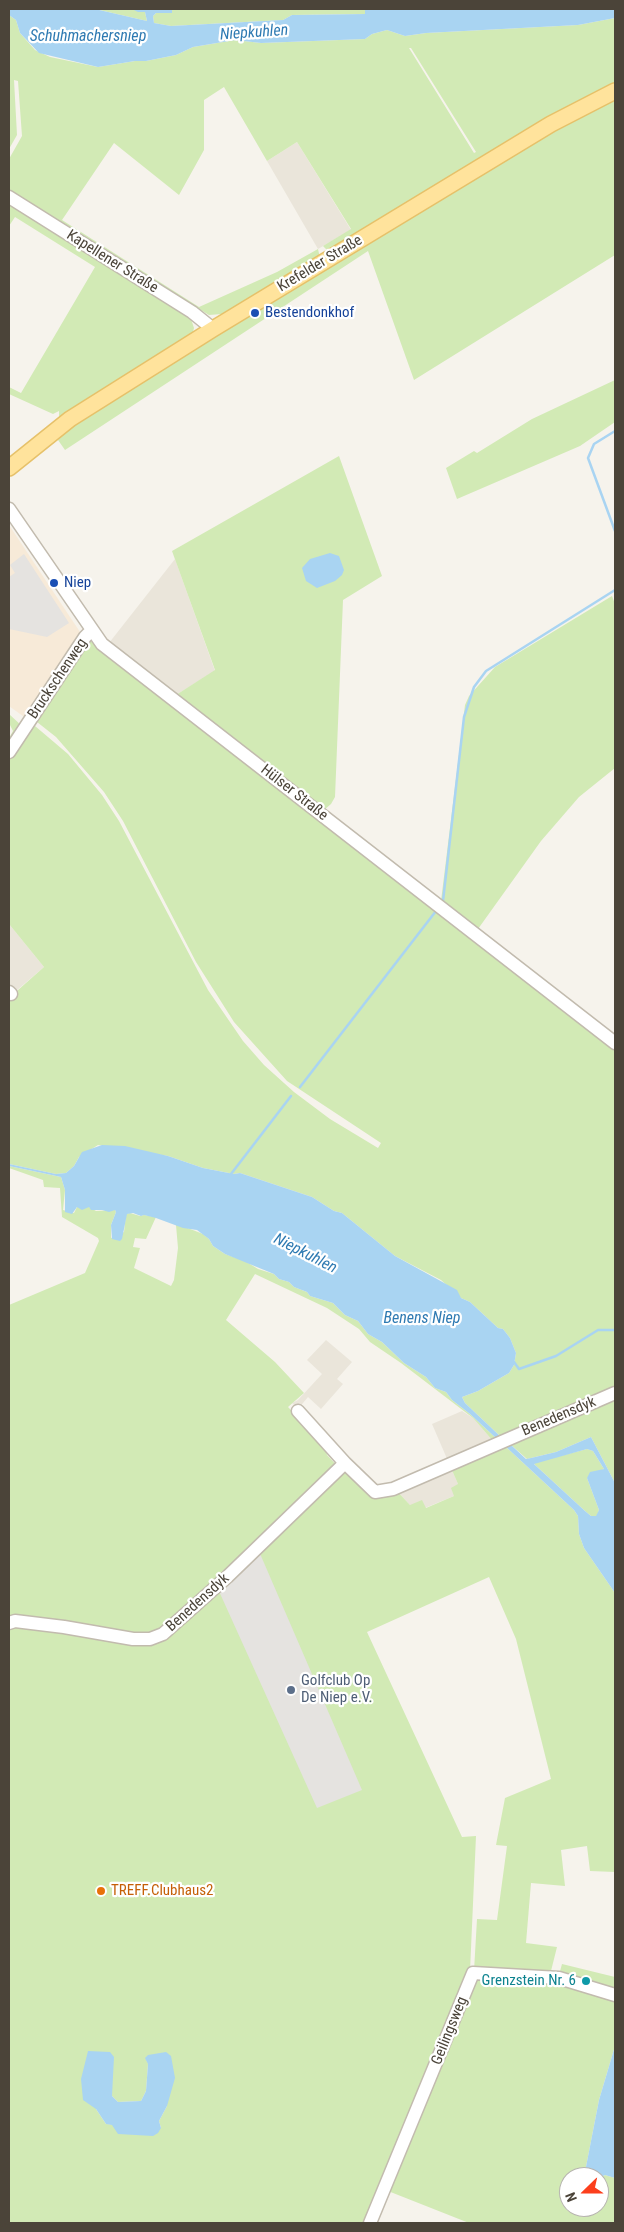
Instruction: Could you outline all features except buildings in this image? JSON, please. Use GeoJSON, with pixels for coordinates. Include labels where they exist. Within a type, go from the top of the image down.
{"type":"FeatureCollection","features":[{"type":"Feature","properties":{"kind":"main road","name":"Krefelder Straße"},"geometry":{"type":"LineString","coordinates":[[9,468],[70,419],[213,329],[551,124],[615,90]]}},
{"type":"Feature","properties":{"kind":"street","name":"Kapellener Straße"},"geometry":{"type":"LineString","coordinates":[[9,197],[192,312],[213,329]]}},
{"type":"Feature","properties":{"kind":"street","name":"Hülser Straße"},"geometry":{"type":"LineString","coordinates":[[9,509],[91,631],[102,644],[615,1043]]}},
{"type":"Feature","properties":{"kind":"street","name":"Bruckschenweg"},"geometry":{"type":"LineString","coordinates":[[9,752],[85,637],[91,631]]}},
{"type":"Feature","properties":{"kind":"street","name":"Benedensdyk"},"geometry":{"type":"LineString","coordinates":[[298,1411],[345,1463],[376,1492],[393,1489],[615,1393]]}},
{"type":"Feature","properties":{"kind":"street","name":"Benedensdyk"},"geometry":{"type":"LineString","coordinates":[[9,1623],[15,1621],[64,1627],[133,1639],[150,1639],[164,1634],[227,1577],[345,1463]]}},
{"type":"Feature","properties":{"kind":"street","name":"Geilingsweg"},"geometry":{"type":"LineString","coordinates":[[370,2223],[473,1974],[559,1978],[615,1995]]}},
{"type":"Feature","properties":{"kind":"shaded area"},"geometry":{"type":"Polygon","coordinates":[[[297,142],[351,230],[318,249],[267,161],[297,142]]]}},
{"type":"Feature","properties":{"kind":"shaded area"},"geometry":{"type":"Polygon","coordinates":[[[9,525],[82,635],[27,719],[9,706],[9,525]]]}},
{"type":"Feature","properties":{"kind":"shaded area"},"geometry":{"type":"Polygon","coordinates":[[[24,554],[69,623],[47,637],[9,629],[9,577],[15,573],[10,565],[24,554]]]}},
{"type":"Feature","properties":{"kind":"shaded area"},"geometry":{"type":"Polygon","coordinates":[[[175,559],[215,671],[176,695],[109,643],[175,559]]]}},
{"type":"Feature","properties":{"kind":"shaded area"},"geometry":{"type":"Polygon","coordinates":[[[9,924],[44,967],[9,997],[9,924]]]}},
{"type":"Feature","properties":{"kind":"shaded area"},"geometry":{"type":"Polygon","coordinates":[[[326,1340],[352,1362],[337,1379],[343,1384],[321,1409],[308,1397],[298,1409],[292,1403],[298,1400],[322,1374],[307,1360],[326,1340]]]}},
{"type":"Feature","properties":{"kind":"shaded area"},"geometry":{"type":"Polygon","coordinates":[[[462,1411],[473,1418],[493,1441],[448,1461],[432,1424],[462,1411]]]}},
{"type":"Feature","properties":{"kind":"shaded area"},"geometry":{"type":"Polygon","coordinates":[[[451,1468],[458,1484],[454,1496],[425,1508],[410,1505],[397,1491],[451,1468]]]}},
{"type":"Feature","properties":{"kind":"shaded area","name":"Golfclub Op De Niep e.V."},"geometry":{"type":"Polygon","coordinates":[[[258,1549],[362,1790],[317,1808],[218,1589],[258,1549]]]}},
{"type":"Feature","properties":{"kind":"green space"},"geometry":{"type":"Polygon","coordinates":[[[95,9],[132,9],[145,12],[147,21],[95,9]]]}},
{"type":"Feature","properties":{"kind":"green space"},"geometry":{"type":"Polygon","coordinates":[[[172,9],[365,9],[366,14],[292,15],[283,20],[171,26],[154,23],[153,16],[156,13],[172,13],[172,9]]]}},
{"type":"Feature","properties":{"kind":"green space"},"geometry":{"type":"Polygon","coordinates":[[[9,15],[16,20],[20,33],[35,50],[50,57],[98,67],[146,61],[176,55],[193,47],[235,40],[261,43],[365,39],[372,34],[387,30],[405,36],[426,33],[578,25],[615,18],[615,85],[330,253],[323,246],[351,229],[297,142],[267,161],[224,87],[204,100],[204,150],[179,195],[114,143],[62,220],[199,307],[277,272],[318,249],[320,258],[222,314],[209,315],[9,192],[9,159],[22,136],[18,81],[14,80],[17,135],[9,149],[9,15]],[[409,48],[474,153],[476,152],[411,48],[409,48]]]}},
{"type":"Feature","properties":{"kind":"green space"},"geometry":{"type":"Polygon","coordinates":[[[615,96],[615,255],[414,380],[368,251],[65,450],[58,440],[77,420],[556,128],[615,96]]]}},
{"type":"Feature","properties":{"kind":"green space"},"geometry":{"type":"Polygon","coordinates":[[[9,202],[184,313],[191,319],[194,328],[192,336],[59,422],[59,411],[53,414],[9,394],[9,387],[21,393],[95,267],[15,217],[9,226],[9,202]]]}},
{"type":"Feature","properties":{"kind":"green space"},"geometry":{"type":"Polygon","coordinates":[[[615,380],[615,422],[580,446],[457,499],[446,468],[474,451],[477,453],[532,419],[615,380]]]}},
{"type":"Feature","properties":{"kind":"green space"},"geometry":{"type":"Polygon","coordinates":[[[339,456],[382,576],[343,600],[335,797],[324,810],[176,695],[215,670],[172,551],[339,456]]]}},
{"type":"Feature","properties":{"kind":"green space"},"geometry":{"type":"Polygon","coordinates":[[[612,596],[615,604],[615,768],[579,797],[541,841],[478,929],[441,901],[465,705],[469,696],[495,667],[612,596]]]}},
{"type":"Feature","properties":{"kind":"green space"},"geometry":{"type":"Polygon","coordinates":[[[88,639],[186,712],[615,1050],[615,1390],[501,1437],[465,1403],[462,1397],[478,1391],[509,1373],[514,1365],[516,1353],[510,1338],[503,1329],[498,1328],[470,1302],[461,1298],[441,1280],[395,1256],[342,1213],[334,1211],[312,1197],[240,1173],[234,1174],[203,1168],[168,1156],[98,1145],[79,1157],[74,1166],[66,1173],[56,1174],[9,1164],[9,998],[44,967],[9,924],[9,758],[28,730],[35,726],[68,754],[102,795],[119,821],[208,990],[243,1041],[264,1065],[294,1092],[330,1119],[378,1148],[381,1143],[287,1081],[234,1022],[196,962],[123,821],[104,792],[56,737],[37,722],[36,718],[88,639]]]}},
{"type":"Feature","properties":{"kind":"green space"},"geometry":{"type":"Polygon","coordinates":[[[9,714],[22,726],[9,746],[9,738],[13,731],[9,723],[9,714]]]}},
{"type":"Feature","properties":{"kind":"green space"},"geometry":{"type":"Polygon","coordinates":[[[9,1166],[61,1177],[65,1190],[63,1210],[74,1213],[77,1207],[89,1207],[96,1211],[115,1210],[111,1225],[111,1238],[124,1232],[126,1214],[156,1217],[146,1239],[135,1238],[133,1247],[140,1248],[134,1268],[171,1286],[174,1280],[178,1248],[176,1225],[180,1225],[203,1234],[213,1246],[225,1254],[274,1274],[279,1279],[307,1292],[310,1296],[333,1303],[345,1315],[358,1321],[368,1334],[382,1342],[404,1363],[426,1377],[435,1388],[446,1392],[452,1400],[470,1414],[497,1439],[493,1441],[473,1418],[401,1363],[370,1342],[359,1329],[327,1308],[255,1274],[226,1320],[275,1362],[304,1393],[288,1407],[325,1445],[327,1455],[343,1472],[349,1472],[370,1491],[385,1497],[397,1491],[410,1505],[422,1500],[426,1508],[454,1496],[451,1488],[458,1484],[451,1468],[505,1446],[574,1510],[578,1516],[579,1534],[584,1548],[615,1593],[615,1872],[590,1871],[587,1846],[561,1850],[565,1886],[531,1883],[526,1943],[557,1947],[550,1975],[474,1971],[477,1919],[497,1920],[507,1846],[496,1845],[505,1798],[551,1779],[516,1639],[489,1577],[367,1632],[462,1837],[476,1836],[470,1971],[366,2223],[9,2223],[9,1305],[85,1273],[99,1241],[98,1238],[62,1217],[60,1188],[44,1187],[43,1180],[9,1168],[9,1166]],[[145,2057],[148,2064],[146,2091],[141,2101],[118,2102],[112,2096],[111,2088],[96,2109],[106,2124],[161,2128],[159,2121],[167,2106],[145,2057]]]}},
{"type":"Feature","properties":{"kind":"green space"},"geometry":{"type":"Polygon","coordinates":[[[615,1400],[615,1483],[591,1437],[556,1452],[527,1459],[510,1444],[615,1400]]]}},
{"type":"Feature","properties":{"kind":"green space"},"geometry":{"type":"Polygon","coordinates":[[[587,1449],[593,1451],[604,1469],[587,1478],[599,1510],[597,1516],[591,1516],[533,1463],[587,1449]]]}},
{"type":"Feature","properties":{"kind":"green space"},"geometry":{"type":"Polygon","coordinates":[[[562,1964],[615,1977],[615,1993],[559,1975],[562,1964]]]}},
{"type":"Feature","properties":{"kind":"green space"},"geometry":{"type":"Polygon","coordinates":[[[475,1979],[559,1980],[615,1997],[615,2046],[599,2100],[586,2167],[559,2167],[559,2217],[609,2217],[609,2176],[615,2178],[615,2223],[469,2223],[388,2191],[475,1979]]]}},
{"type":"Feature","properties":{"kind":"water","name":"Schuhmachersniep"},"geometry":{"type":"Polygon","coordinates":[[[9,9],[95,9],[147,21],[145,12],[138,12],[132,9],[172,9],[172,13],[156,13],[153,16],[154,23],[171,26],[283,20],[292,15],[365,14],[365,9],[615,9],[615,18],[578,25],[426,33],[405,36],[387,30],[372,34],[365,39],[261,43],[235,40],[193,47],[176,55],[146,61],[98,67],[39,53],[20,33],[16,20],[9,15],[9,9]]]}},
{"type":"Feature","properties":{"kind":"water"},"geometry":{"type":"Polygon","coordinates":[[[330,553],[339,556],[344,570],[342,575],[335,581],[317,588],[306,581],[302,568],[310,559],[330,553]]]}},
{"type":"Feature","properties":{"kind":"water","name":"Benens Niep"},"geometry":{"type":"Polygon","coordinates":[[[102,1145],[125,1146],[168,1156],[203,1168],[234,1174],[240,1173],[312,1197],[334,1211],[342,1213],[395,1256],[457,1290],[461,1298],[470,1302],[498,1328],[503,1329],[510,1338],[516,1353],[514,1365],[509,1373],[478,1391],[462,1397],[465,1403],[501,1437],[497,1439],[452,1400],[446,1392],[435,1388],[426,1377],[404,1363],[382,1342],[368,1334],[358,1321],[345,1315],[333,1303],[310,1296],[307,1292],[279,1279],[274,1274],[225,1254],[213,1246],[209,1239],[197,1230],[183,1228],[156,1218],[133,1213],[127,1214],[122,1239],[120,1241],[112,1239],[111,1225],[115,1210],[109,1212],[91,1210],[89,1207],[82,1210],[77,1207],[72,1214],[65,1212],[65,1190],[61,1177],[9,1166],[9,1164],[56,1174],[66,1173],[74,1166],[82,1152],[102,1145]]]}},
{"type":"Feature","properties":{"kind":"water"},"geometry":{"type":"Polygon","coordinates":[[[591,1437],[615,1483],[615,1593],[584,1548],[579,1534],[578,1516],[574,1510],[505,1446],[510,1444],[526,1459],[556,1452],[591,1437]],[[587,1449],[534,1464],[585,1511],[591,1516],[596,1516],[599,1510],[587,1478],[590,1472],[604,1469],[593,1451],[587,1449]]]}},
{"type":"Feature","properties":{"kind":"water"},"geometry":{"type":"Polygon","coordinates":[[[615,2046],[615,2178],[609,2176],[609,2167],[586,2167],[599,2100],[615,2046]]]}},
{"type":"Feature","properties":{"kind":"water"},"geometry":{"type":"Polygon","coordinates":[[[88,2051],[110,2052],[114,2057],[112,2096],[118,2102],[141,2101],[146,2091],[148,2064],[145,2058],[148,2055],[166,2052],[171,2056],[175,2078],[167,2106],[159,2121],[161,2128],[158,2133],[153,2136],[118,2134],[112,2125],[106,2124],[96,2109],[83,2100],[81,2079],[88,2051]]]}},
{"type":"Feature","properties":{"kind":"waterway"},"geometry":{"type":"LineString","coordinates":[[615,431],[594,444],[588,458],[615,531]]}},
{"type":"Feature","properties":{"kind":"waterway"},"geometry":{"type":"LineString","coordinates":[[443,901],[464,717],[474,687],[486,671],[615,590]]}},
{"type":"Feature","properties":{"kind":"waterway"},"geometry":{"type":"LineString","coordinates":[[300,1087],[436,911]]}},
{"type":"Feature","properties":{"kind":"waterway"},"geometry":{"type":"LineString","coordinates":[[231,1174],[291,1096]]}},
{"type":"Feature","properties":{"kind":"waterway"},"geometry":{"type":"LineString","coordinates":[[513,1363],[519,1369],[556,1356],[598,1330],[615,1330]]}},
{"type":"Feature","properties":{"kind":"place","name":"Bestendonkhof"},"geometry":{"type":"Point","coordinates":[255,313]}},
{"type":"Feature","properties":{"kind":"place","name":"Niep"},"geometry":{"type":"Point","coordinates":[54,583]}},
{"type":"Feature","properties":{"kind":"place","name":"Golfclub Op De Niep e.V."},"geometry":{"type":"Point","coordinates":[291,1690]}},
{"type":"Feature","properties":{"kind":"place","name":"TREFF.Clubhaus2"},"geometry":{"type":"Point","coordinates":[101,1891]}},
{"type":"Feature","properties":{"kind":"place","name":"Grenzstein Nr. 6"},"geometry":{"type":"Point","coordinates":[586,1981]}},
{"type":"Feature","properties":{"kind":"water label","name":"Niepkuhlen"},"geometry":{"type":"Point","coordinates":[254,33]}},
{"type":"Feature","properties":{"kind":"water label","name":"Niepkuhlen"},"geometry":{"type":"Point","coordinates":[305,1254]}}]}
